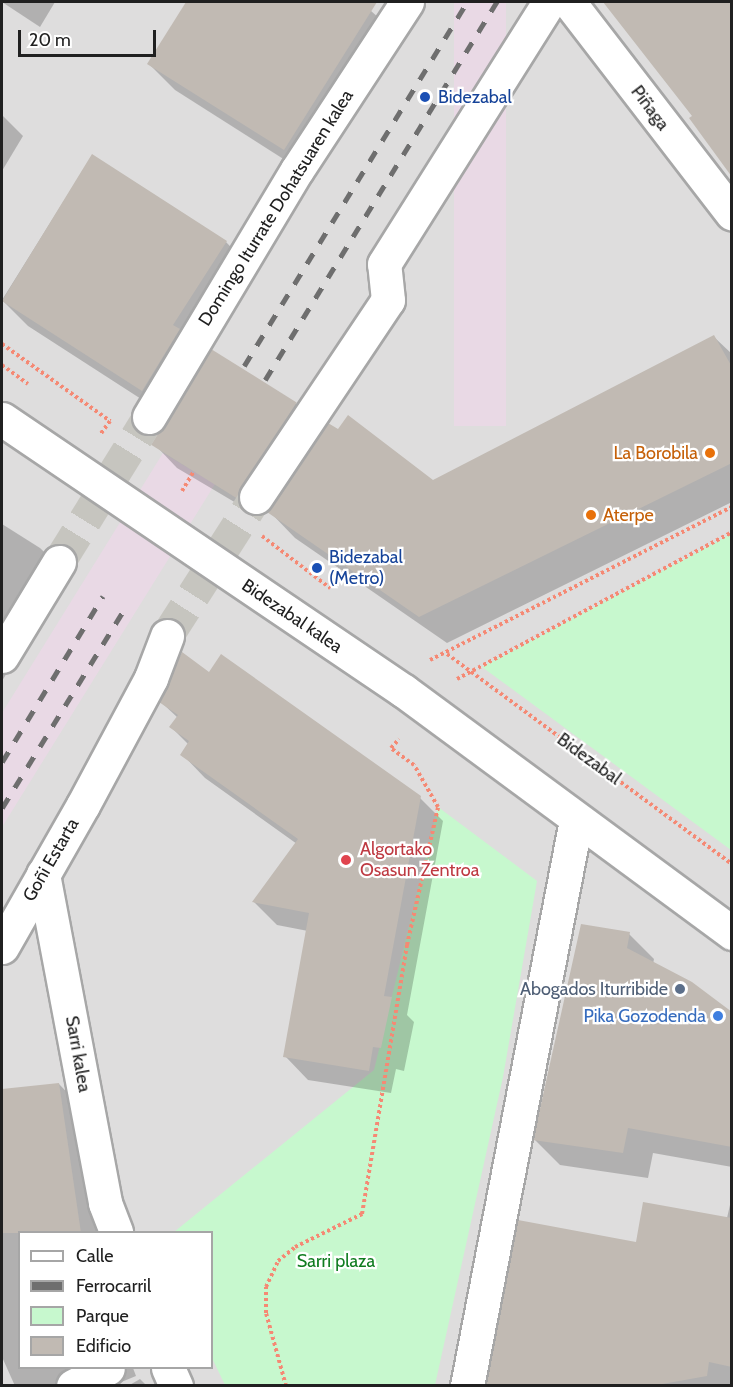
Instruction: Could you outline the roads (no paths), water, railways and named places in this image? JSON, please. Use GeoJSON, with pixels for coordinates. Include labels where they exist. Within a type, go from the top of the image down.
{"type":"FeatureCollection","features":[{"type":"Feature","properties":{"kind":"street","name":"Domingo Iturrate Dohatsuaren kalea"},"geometry":{"type":"LineString","coordinates":[[149,417],[297,170],[407,2]]}},
{"type":"Feature","properties":{"kind":"street"},"geometry":{"type":"LineString","coordinates":[[256,497],[388,300],[384,264],[549,2]]}},
{"type":"Feature","properties":{"kind":"street","name":"Piñaga"},"geometry":{"type":"LineString","coordinates":[[569,2],[732,213]]}},
{"type":"Feature","properties":{"kind":"street","name":"Bidezabal kalea"},"geometry":{"type":"LineString","coordinates":[[2,418],[404,691],[576,820]]}},
{"type":"Feature","properties":{"kind":"street"},"geometry":{"type":"LineString","coordinates":[[2,657],[59,562]]}},
{"type":"Feature","properties":{"kind":"street","name":"Goñi Estarta"},"geometry":{"type":"LineString","coordinates":[[2,947],[83,805],[151,678],[167,636]]}},
{"type":"Feature","properties":{"kind":"street"},"geometry":{"type":"LineString","coordinates":[[467,1386],[576,820],[732,933]]}},
{"type":"Feature","properties":{"kind":"street","name":"Sarri kalea"},"geometry":{"type":"LineString","coordinates":[[43,874],[105,1203],[115,1231]]}},
{"type":"Feature","properties":{"kind":"street"},"geometry":{"type":"LineString","coordinates":[[73,1386],[106,1369]]}},
{"type":"Feature","properties":{"kind":"street"},"geometry":{"type":"LineString","coordinates":[[168,1369],[176,1386]]}},
{"type":"Feature","properties":{"kind":"tunnel"},"geometry":{"type":"LineString","coordinates":[[59,562],[149,417]]}},
{"type":"Feature","properties":{"kind":"tunnel"},"geometry":{"type":"LineString","coordinates":[[167,636],[256,497]]}},
{"type":"Feature","properties":{"kind":"railway"},"geometry":{"type":"LineString","coordinates":[[244,366],[467,2]]}},
{"type":"Feature","properties":{"kind":"railway"},"geometry":{"type":"LineString","coordinates":[[265,380],[497,2]]}},
{"type":"Feature","properties":{"kind":"railway"},"geometry":{"type":"LineString","coordinates":[[2,762],[103,596]]}},
{"type":"Feature","properties":{"kind":"railway"},"geometry":{"type":"LineString","coordinates":[[2,808],[124,610]]}},
{"type":"Feature","properties":{"kind":"place","name":"Bidezabal"},"geometry":{"type":"Point","coordinates":[425,97]}},
{"type":"Feature","properties":{"kind":"place","name":"La Borobila"},"geometry":{"type":"Point","coordinates":[710,453]}},
{"type":"Feature","properties":{"kind":"place","name":"Aterpe"},"geometry":{"type":"Point","coordinates":[591,515]}},
{"type":"Feature","properties":{"kind":"place","name":"Bidezabal (Metro)"},"geometry":{"type":"Point","coordinates":[317,568]}},
{"type":"Feature","properties":{"kind":"place","name":"Algortako Osasun Zentroa"},"geometry":{"type":"Point","coordinates":[346,860]}},
{"type":"Feature","properties":{"kind":"place","name":"Abogados Iturribide"},"geometry":{"type":"Point","coordinates":[680,989]}},
{"type":"Feature","properties":{"kind":"place","name":"Pika Gozodenda"},"geometry":{"type":"Point","coordinates":[718,1016]}},
{"type":"Feature","properties":{"kind":"park label","name":"Sarri plaza"},"geometry":{"type":"Point","coordinates":[336,1261]}}]}
